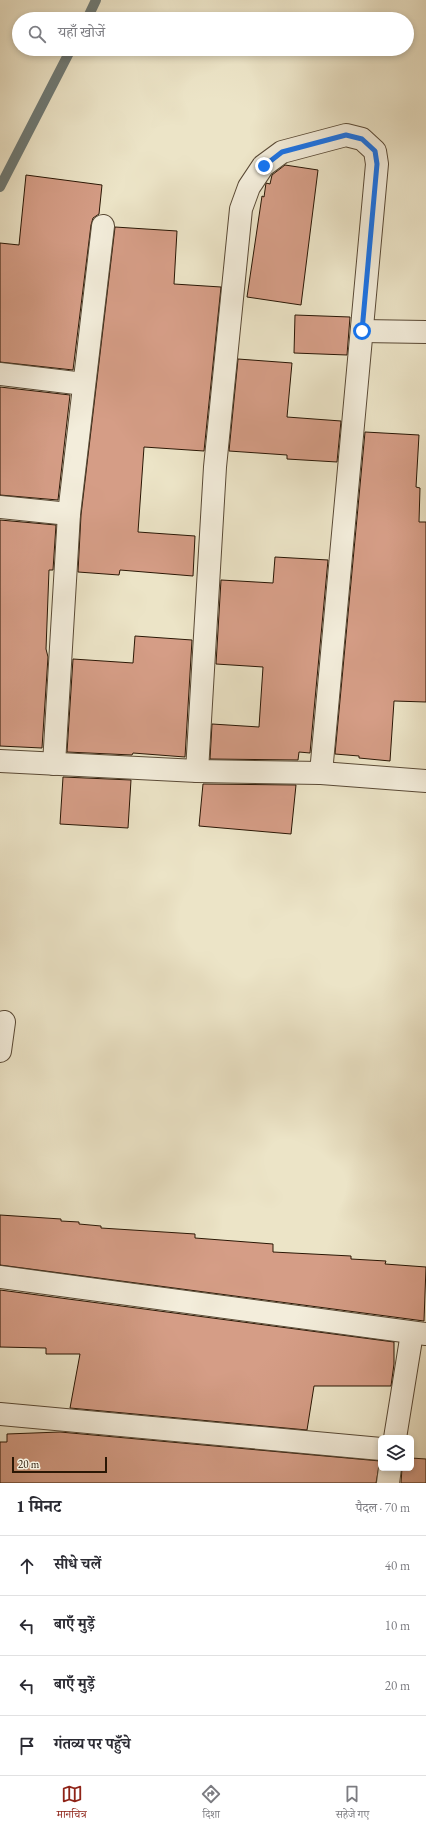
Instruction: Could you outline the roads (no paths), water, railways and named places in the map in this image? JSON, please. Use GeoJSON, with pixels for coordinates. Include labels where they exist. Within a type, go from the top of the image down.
{"type":"FeatureCollection","features":[{"type":"Feature","properties":{"kind":"street"},"geometry":{"type":"LineString","coordinates":[[197,771],[215,467],[242,209],[249,188],[264,166],[282,152],[346,135],[362,139],[375,151],[377,164],[321,773]]}},
{"type":"Feature","properties":{"kind":"street"},"geometry":{"type":"LineString","coordinates":[[54,764],[69,514],[103,226]]}},
{"type":"Feature","properties":{"kind":"street"},"geometry":{"type":"LineString","coordinates":[[362,331],[426,332]]}},
{"type":"Feature","properties":{"kind":"street"},"geometry":{"type":"LineString","coordinates":[[0,374],[84,384]]}},
{"type":"Feature","properties":{"kind":"street"},"geometry":{"type":"LineString","coordinates":[[0,507],[69,514]]}},
{"type":"Feature","properties":{"kind":"street"},"geometry":{"type":"LineString","coordinates":[[0,761],[197,771],[321,773],[426,781]]}},
{"type":"Feature","properties":{"kind":"street"},"geometry":{"type":"LineString","coordinates":[[0,1051],[4,1022]]}},
{"type":"Feature","properties":{"kind":"street"},"geometry":{"type":"LineString","coordinates":[[0,1277],[419,1333],[396,1435]]}},
{"type":"Feature","properties":{"kind":"street"},"geometry":{"type":"LineString","coordinates":[[0,1414],[378,1449]]}},
{"type":"Feature","properties":{"kind":"street"},"geometry":{"type":"LineString","coordinates":[[388,1483],[390,1471]]}},
{"type":"Feature","properties":{"kind":"waterway"},"geometry":{"type":"LineString","coordinates":[[90,12],[96,0]]}},
{"type":"Feature","properties":{"kind":"waterway"},"geometry":{"type":"LineString","coordinates":[[0,187],[67,56]]}}]}
